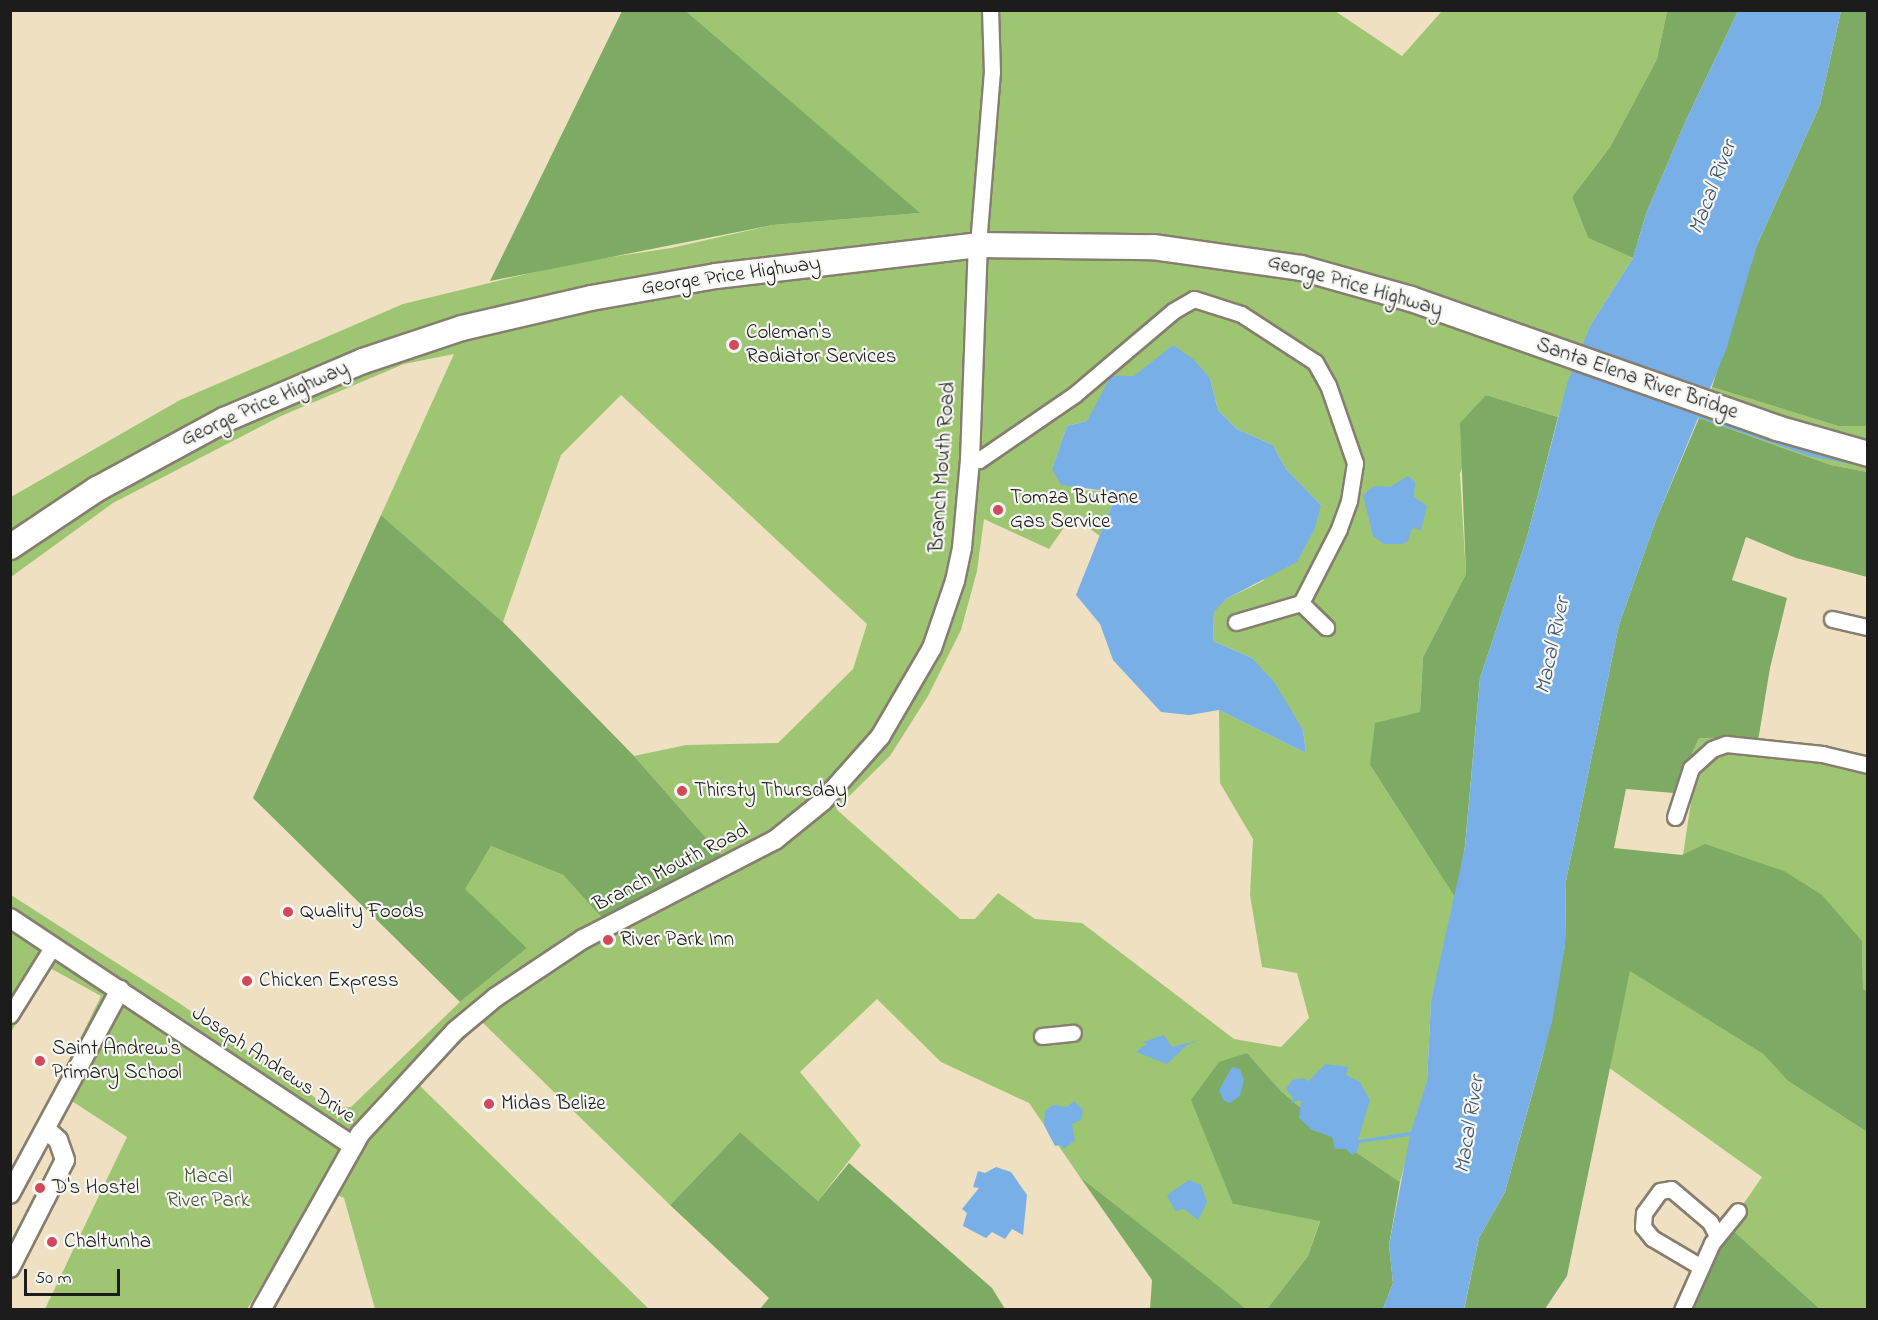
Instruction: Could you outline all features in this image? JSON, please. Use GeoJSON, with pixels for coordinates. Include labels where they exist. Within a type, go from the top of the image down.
{"type":"FeatureCollection","features":[{"type":"Feature","properties":{"kind":"highway","name":"George Price Highway"},"geometry":{"type":"LineString","coordinates":[[10,547],[97,489],[197,433],[269,398],[430,338],[523,313],[656,286],[978,245],[1153,247],[1248,258],[1353,282],[1497,330]]}},
{"type":"Feature","properties":{"kind":"highway","name":"Santa Elena River Bridge"},"geometry":{"type":"LineString","coordinates":[[1497,330],[1777,428],[1868,454]]}},
{"type":"Feature","properties":{"kind":"street","name":"Branch Mouth Road"},"geometry":{"type":"LineString","coordinates":[[353,1146],[378,1110],[431,1053],[496,997],[602,929],[775,840],[800,823],[852,771],[900,708],[944,619],[962,548],[970,460],[978,245],[992,72],[990,10]]}},
{"type":"Feature","properties":{"kind":"street"},"geometry":{"type":"LineString","coordinates":[[970,460],[979,460],[1074,396],[1194,299],[1212,302],[1241,314],[1315,362],[1328,385],[1355,463],[1349,501],[1339,529],[1301,603],[1236,622]]}},
{"type":"Feature","properties":{"kind":"street"},"geometry":{"type":"LineString","coordinates":[[1301,603],[1326,627]]}},
{"type":"Feature","properties":{"kind":"street"},"geometry":{"type":"LineString","coordinates":[[1832,619],[1868,627]]}},
{"type":"Feature","properties":{"kind":"street"},"geometry":{"type":"LineString","coordinates":[[1675,817],[1691,768],[1712,749],[1726,744],[1822,754],[1868,765]]}},
{"type":"Feature","properties":{"kind":"street","name":"Joseph Andrews Drive"},"geometry":{"type":"LineString","coordinates":[[10,918],[353,1146],[261,1310]]}},
{"type":"Feature","properties":{"kind":"street"},"geometry":{"type":"LineString","coordinates":[[10,1015],[53,946]]}},
{"type":"Feature","properties":{"kind":"street"},"geometry":{"type":"LineString","coordinates":[[10,1194],[47,1130],[120,990]]}},
{"type":"Feature","properties":{"kind":"street"},"geometry":{"type":"LineString","coordinates":[[1042,1036],[1073,1034]]}},
{"type":"Feature","properties":{"kind":"street"},"geometry":{"type":"LineString","coordinates":[[10,1268],[63,1169],[64,1149],[47,1130]]}},
{"type":"Feature","properties":{"kind":"street"},"geometry":{"type":"LineString","coordinates":[[1701,1267],[1652,1238],[1643,1227],[1644,1213],[1660,1191],[1671,1189],[1710,1222],[1717,1236]]}},
{"type":"Feature","properties":{"kind":"street"},"geometry":{"type":"LineString","coordinates":[[1683,1310],[1717,1236],[1738,1211]]}},
{"type":"Feature","properties":{"kind":"green space"},"geometry":{"type":"Polygon","coordinates":[[[622,11],[686,11],[920,213],[773,225],[490,281],[622,11]]]}},
{"type":"Feature","properties":{"kind":"green space","name":"Macal River Park"},"geometry":{"type":"Polygon","coordinates":[[[686,11],[1335,11],[1402,56],[1442,11],[1667,11],[1657,59],[1610,147],[1572,197],[1588,238],[1633,258],[1591,324],[1558,417],[1486,395],[1460,474],[1466,574],[1423,657],[1420,712],[1370,765],[1456,899],[1431,1001],[1427,1081],[1400,1182],[1341,1142],[1281,1091],[1247,1053],[1233,1204],[1320,1220],[1308,1256],[1267,1309],[1246,1309],[1080,1177],[1029,1103],[941,1062],[877,999],[800,1072],[861,1145],[818,1201],[740,1132],[670,1205],[482,1022],[418,1084],[649,1309],[375,1309],[344,1198],[322,1188],[247,1309],[45,1309],[127,1137],[55,1090],[101,996],[50,968],[11,1032],[11,895],[179,1003],[330,1108],[351,1107],[460,1002],[527,948],[464,889],[491,846],[563,875],[602,918],[722,856],[634,756],[686,745],[778,743],[853,669],[867,624],[621,395],[561,455],[503,622],[381,515],[454,354],[404,364],[281,416],[113,503],[11,577],[11,497],[180,400],[403,304],[572,263],[671,248],[773,225],[919,213],[686,11]],[[1173,345],[1087,421],[1067,426],[1052,469],[1080,490],[1106,491],[1114,500],[1100,536],[1072,516],[1049,549],[984,519],[977,571],[961,630],[928,696],[890,756],[836,809],[960,919],[975,919],[998,893],[1035,919],[1082,923],[1234,1039],[1281,1047],[1309,1018],[1297,973],[1262,967],[1250,895],[1253,839],[1220,783],[1219,710],[1306,753],[1303,730],[1252,658],[1213,641],[1214,611],[1226,599],[1263,581],[1321,505],[1286,469],[1273,445],[1237,429],[1218,410],[1210,378],[1173,345]]]}},
{"type":"Feature","properties":{"kind":"green space"},"geometry":{"type":"Polygon","coordinates":[[[1667,11],[1738,11],[1687,118],[1646,214],[1633,258],[1588,238],[1572,197],[1610,147],[1657,59],[1667,11]]]}},
{"type":"Feature","properties":{"kind":"green space"},"geometry":{"type":"Polygon","coordinates":[[[1841,11],[1867,11],[1867,426],[1838,426],[1712,387],[1757,245],[1820,105],[1841,11]]]}},
{"type":"Feature","properties":{"kind":"green space"},"geometry":{"type":"Polygon","coordinates":[[[1712,387],[1838,426],[1867,426],[1867,444],[1776,438],[1839,459],[1867,464],[1867,472],[1831,465],[1699,418],[1712,387]]]}},
{"type":"Feature","properties":{"kind":"green space"},"geometry":{"type":"Polygon","coordinates":[[[1486,395],[1558,417],[1527,537],[1480,678],[1465,846],[1456,899],[1370,765],[1375,723],[1420,712],[1423,657],[1466,574],[1460,423],[1486,395]]]}},
{"type":"Feature","properties":{"kind":"green space"},"geometry":{"type":"Polygon","coordinates":[[[1699,418],[1831,465],[1867,472],[1867,577],[1796,558],[1746,537],[1732,580],[1787,598],[1770,668],[1758,741],[1699,738],[1674,793],[1626,789],[1614,848],[1682,855],[1705,844],[1784,871],[1822,895],[1862,941],[1863,989],[1868,991],[1867,1132],[1788,1081],[1763,1054],[1630,971],[1567,1276],[1545,1309],[1464,1310],[1479,1238],[1505,1192],[1543,1055],[1565,945],[1566,881],[1619,625],[1656,520],[1699,418]]]}},
{"type":"Feature","properties":{"kind":"green space"},"geometry":{"type":"Polygon","coordinates":[[[381,515],[503,622],[634,756],[722,856],[602,918],[563,875],[491,846],[465,889],[527,948],[460,1002],[253,798],[381,515]]]}},
{"type":"Feature","properties":{"kind":"green space"},"geometry":{"type":"Polygon","coordinates":[[[1699,738],[1758,741],[1867,760],[1867,991],[1863,989],[1862,941],[1683,855],[1692,795],[1674,793],[1699,738]]]}},
{"type":"Feature","properties":{"kind":"green space"},"geometry":{"type":"Polygon","coordinates":[[[1630,970],[1763,1054],[1788,1081],[1867,1132],[1867,1309],[1820,1309],[1728,1226],[1762,1177],[1608,1067],[1630,970]]]}},
{"type":"Feature","properties":{"kind":"green space"},"geometry":{"type":"Polygon","coordinates":[[[1247,1053],[1281,1091],[1341,1142],[1400,1182],[1389,1245],[1393,1283],[1383,1309],[1267,1309],[1308,1256],[1320,1221],[1233,1204],[1191,1100],[1219,1062],[1247,1053]]]}},
{"type":"Feature","properties":{"kind":"green space"},"geometry":{"type":"Polygon","coordinates":[[[740,1132],[818,1201],[849,1163],[992,1288],[1005,1309],[760,1309],[769,1298],[670,1205],[740,1132]]]}},
{"type":"Feature","properties":{"kind":"green space"},"geometry":{"type":"Polygon","coordinates":[[[1080,1177],[1246,1309],[1150,1309],[1152,1280],[1080,1177]]]}},
{"type":"Feature","properties":{"kind":"green space"},"geometry":{"type":"Polygon","coordinates":[[[1728,1226],[1820,1309],[1691,1310],[1728,1226]]]}},
{"type":"Feature","properties":{"kind":"water","name":"Macal River"},"geometry":{"type":"Polygon","coordinates":[[[1738,11],[1841,11],[1820,105],[1757,245],[1726,350],[1656,520],[1619,625],[1566,881],[1565,945],[1552,1022],[1505,1192],[1479,1238],[1464,1309],[1383,1309],[1393,1283],[1389,1245],[1410,1136],[1359,1143],[1357,1152],[1352,1155],[1346,1149],[1335,1149],[1332,1137],[1312,1130],[1299,1118],[1301,1100],[1291,1103],[1293,1098],[1286,1089],[1292,1080],[1303,1078],[1309,1081],[1325,1064],[1348,1067],[1346,1075],[1360,1082],[1370,1100],[1358,1140],[1411,1132],[1427,1081],[1431,1001],[1465,847],[1480,678],[1527,537],[1567,384],[1591,324],[1633,258],[1646,214],[1687,118],[1738,11]]]}},
{"type":"Feature","properties":{"kind":"water"},"geometry":{"type":"Polygon","coordinates":[[[1173,345],[1193,359],[1210,378],[1218,410],[1237,429],[1273,445],[1286,469],[1321,505],[1315,528],[1297,562],[1226,599],[1214,612],[1213,641],[1252,658],[1275,683],[1303,730],[1306,753],[1219,710],[1189,715],[1161,712],[1113,660],[1100,624],[1076,595],[1114,500],[1106,491],[1061,485],[1052,469],[1067,426],[1087,421],[1111,376],[1134,376],[1173,345]]]}},
{"type":"Feature","properties":{"kind":"water"},"geometry":{"type":"Polygon","coordinates":[[[1408,476],[1415,482],[1414,497],[1427,506],[1421,530],[1412,528],[1408,541],[1402,544],[1384,544],[1373,536],[1363,495],[1374,486],[1390,487],[1408,476]]]}},
{"type":"Feature","properties":{"kind":"water"},"geometry":{"type":"Polygon","coordinates":[[[1164,1035],[1172,1047],[1199,1040],[1187,1045],[1167,1064],[1136,1052],[1147,1044],[1143,1042],[1164,1035]]]}},
{"type":"Feature","properties":{"kind":"water"},"geometry":{"type":"Polygon","coordinates":[[[1232,1067],[1240,1069],[1244,1080],[1240,1096],[1230,1103],[1224,1101],[1219,1090],[1232,1067]]]}},
{"type":"Feature","properties":{"kind":"water"},"geometry":{"type":"Polygon","coordinates":[[[1074,1101],[1083,1110],[1081,1120],[1072,1124],[1075,1140],[1064,1149],[1061,1145],[1055,1146],[1044,1125],[1045,1111],[1053,1105],[1067,1107],[1074,1101]]]}},
{"type":"Feature","properties":{"kind":"water"},"geometry":{"type":"Polygon","coordinates":[[[996,1167],[1011,1172],[1027,1195],[1023,1235],[1012,1229],[1005,1239],[992,1232],[986,1238],[963,1226],[967,1213],[962,1209],[979,1188],[973,1187],[978,1171],[985,1173],[996,1167]]]}},
{"type":"Feature","properties":{"kind":"water"},"geometry":{"type":"Polygon","coordinates":[[[1189,1180],[1201,1185],[1207,1202],[1198,1220],[1184,1209],[1175,1211],[1167,1195],[1189,1180]]]}},
{"type":"Feature","properties":{"kind":"waterway"},"geometry":{"type":"LineString","coordinates":[[1697,415],[1810,454],[1861,464]]}},
{"type":"Feature","properties":{"kind":"place","name":"Coleman's Radiator Services"},"geometry":{"type":"Point","coordinates":[734,345]}},
{"type":"Feature","properties":{"kind":"place","name":"Tomza Butane Gas Service"},"geometry":{"type":"Point","coordinates":[998,510]}},
{"type":"Feature","properties":{"kind":"place","name":"Thirsty Thursday"},"geometry":{"type":"Point","coordinates":[682,791]}},
{"type":"Feature","properties":{"kind":"place","name":"Quality Foods"},"geometry":{"type":"Point","coordinates":[288,912]}},
{"type":"Feature","properties":{"kind":"place","name":"River Park Inn"},"geometry":{"type":"Point","coordinates":[608,940]}},
{"type":"Feature","properties":{"kind":"place","name":"Chicken Express"},"geometry":{"type":"Point","coordinates":[247,981]}},
{"type":"Feature","properties":{"kind":"place","name":"Saint Andrew's Primary School"},"geometry":{"type":"Point","coordinates":[40,1061]}},
{"type":"Feature","properties":{"kind":"place","name":"Midas Belize"},"geometry":{"type":"Point","coordinates":[489,1104]}},
{"type":"Feature","properties":{"kind":"place","name":"D's Hostel"},"geometry":{"type":"Point","coordinates":[40,1188]}},
{"type":"Feature","properties":{"kind":"place","name":"Chaltunha"},"geometry":{"type":"Point","coordinates":[52,1242]}}]}
